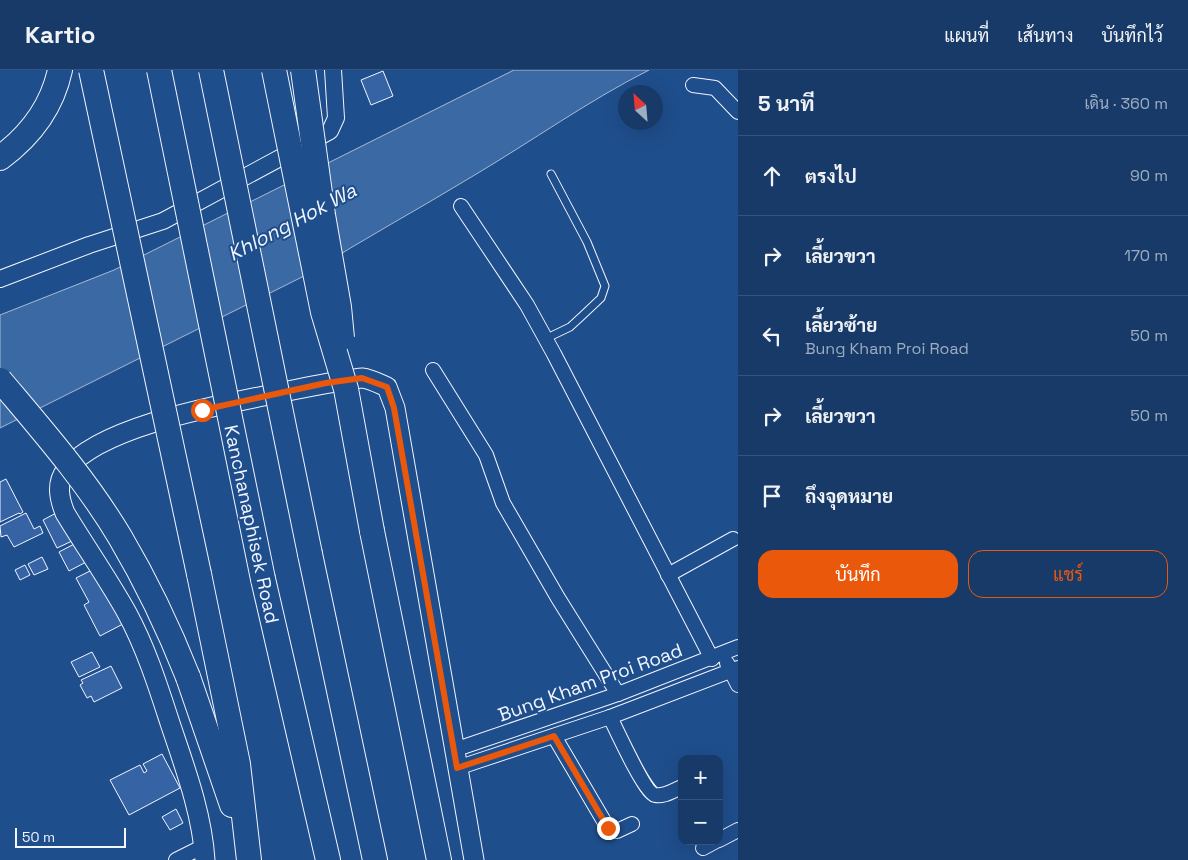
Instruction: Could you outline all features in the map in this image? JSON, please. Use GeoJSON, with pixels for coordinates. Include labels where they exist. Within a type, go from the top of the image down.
{"type":"FeatureCollection","features":[{"type":"Feature","properties":{"kind":"highway"},"geometry":{"type":"LineString","coordinates":[[0,158],[20,141],[46,109],[53,94],[60,70]]}},
{"type":"Feature","properties":{"kind":"highway"},"geometry":{"type":"LineString","coordinates":[[91,70],[238,764],[248,854]]}},
{"type":"Feature","properties":{"kind":"highway","name":"Kanchanaphisek Road"},"geometry":{"type":"LineString","coordinates":[[159,70],[263,579],[328,860]]}},
{"type":"Feature","properties":{"kind":"highway"},"geometry":{"type":"LineString","coordinates":[[211,70],[375,860]]}},
{"type":"Feature","properties":{"kind":"highway"},"geometry":{"type":"LineString","coordinates":[[274,70],[323,312],[346,389]]}},
{"type":"Feature","properties":{"kind":"highway"},"geometry":{"type":"LineString","coordinates":[[303,70],[322,215],[339,307],[346,389],[372,531],[440,860]]}},
{"type":"Feature","properties":{"kind":"highway"},"geometry":{"type":"LineString","coordinates":[[0,380],[60,450],[91,493],[119,536],[163,619],[188,677],[248,854]]}},
{"type":"Feature","properties":{"kind":"main road"},"geometry":{"type":"LineString","coordinates":[[205,853],[196,808],[185,768],[142,645],[128,614],[65,513],[59,499],[59,487],[66,471],[83,454],[108,439],[202,410],[326,383],[362,378],[387,387],[394,408],[474,860]]}},
{"type":"Feature","properties":{"kind":"street"},"geometry":{"type":"LineString","coordinates":[[0,278],[89,245],[163,221],[330,131],[336,118],[333,70]]}},
{"type":"Feature","properties":{"kind":"street"},"geometry":{"type":"LineString","coordinates":[[693,85],[715,88],[738,112]]}},
{"type":"Feature","properties":{"kind":"street"},"geometry":{"type":"LineString","coordinates":[[462,206],[527,305],[668,575],[717,656],[734,670],[738,685]]}},
{"type":"Feature","properties":{"kind":"street"},"geometry":{"type":"LineString","coordinates":[[433,370],[486,455],[502,503],[618,694]]}},
{"type":"Feature","properties":{"kind":"street"},"geometry":{"type":"LineString","coordinates":[[668,575],[733,539]]}},
{"type":"Feature","properties":{"kind":"street","name":"Bung Kham Proi Road"},"geometry":{"type":"LineString","coordinates":[[456,759],[738,648]]}},
{"type":"Feature","properties":{"kind":"street","name":"Bung Kham Proi Road"},"geometry":{"type":"LineString","coordinates":[[456,759],[554,736],[734,670]]}},
{"type":"Feature","properties":{"kind":"street"},"geometry":{"type":"LineString","coordinates":[[610,717],[638,773],[651,793],[657,796],[678,789]]}},
{"type":"Feature","properties":{"kind":"street"},"geometry":{"type":"LineString","coordinates":[[554,736],[607,827],[617,831],[632,824]]}},
{"type":"Feature","properties":{"kind":"street"},"geometry":{"type":"LineString","coordinates":[[723,838],[738,830]]}},
{"type":"Feature","properties":{"kind":"street"},"geometry":{"type":"LineString","coordinates":[[704,848],[709,845]]}},
{"type":"Feature","properties":{"kind":"street"},"geometry":{"type":"LineString","coordinates":[[176,860],[205,853]]}},
{"type":"Feature","properties":{"kind":"lane"},"geometry":{"type":"LineString","coordinates":[[545,339],[570,327],[583,316],[601,298],[605,286],[587,242],[551,174]]}},
{"type":"Feature","properties":{"kind":"water","name":"Khlong Hok Wa"},"geometry":{"type":"Polygon","coordinates":[[[514,70],[649,70],[618,85],[495,163],[310,273],[0,428],[0,315],[114,270],[514,70]]]}},
{"type":"Feature","properties":{"kind":"building"},"geometry":{"type":"Polygon","coordinates":[[[383,71],[393,96],[371,105],[361,80],[383,71]]]}},
{"type":"Feature","properties":{"kind":"building"},"geometry":{"type":"Polygon","coordinates":[[[6,479],[23,512],[0,522],[0,482],[6,479]]]}},
{"type":"Feature","properties":{"kind":"building"},"geometry":{"type":"Polygon","coordinates":[[[58,512],[72,541],[57,548],[43,520],[58,512]]]}},
{"type":"Feature","properties":{"kind":"building"},"geometry":{"type":"Polygon","coordinates":[[[26,513],[34,529],[40,526],[43,533],[14,547],[7,535],[1,537],[0,526],[26,513]]]}},
{"type":"Feature","properties":{"kind":"building"},"geometry":{"type":"Polygon","coordinates":[[[78,542],[88,561],[69,571],[59,552],[78,542]]]}},
{"type":"Feature","properties":{"kind":"building"},"geometry":{"type":"Polygon","coordinates":[[[42,557],[48,569],[34,575],[28,564],[42,557]]]}},
{"type":"Feature","properties":{"kind":"building"},"geometry":{"type":"Polygon","coordinates":[[[25,565],[30,575],[20,580],[15,570],[25,565]]]}},
{"type":"Feature","properties":{"kind":"building"},"geometry":{"type":"Polygon","coordinates":[[[94,569],[123,624],[100,636],[84,605],[89,602],[76,578],[94,569]]]}},
{"type":"Feature","properties":{"kind":"building"},"geometry":{"type":"Polygon","coordinates":[[[92,652],[100,667],[79,677],[71,662],[92,652]]]}},
{"type":"Feature","properties":{"kind":"building"},"geometry":{"type":"Polygon","coordinates":[[[111,666],[122,688],[94,702],[91,696],[87,698],[80,685],[83,683],[81,680],[111,666]]]}},
{"type":"Feature","properties":{"kind":"building"},"geometry":{"type":"Polygon","coordinates":[[[162,754],[180,788],[129,815],[110,780],[140,765],[144,773],[147,771],[143,764],[162,754]]]}},
{"type":"Feature","properties":{"kind":"building"},"geometry":{"type":"Polygon","coordinates":[[[176,809],[183,823],[170,830],[162,817],[176,809]]]}},
{"type":"Feature","properties":{"kind":"route"},"geometry":{"type":"LineString","coordinates":[[202,410],[326,383],[362,378],[387,387],[394,408],[457,768],[554,736],[608,828]]}}]}
